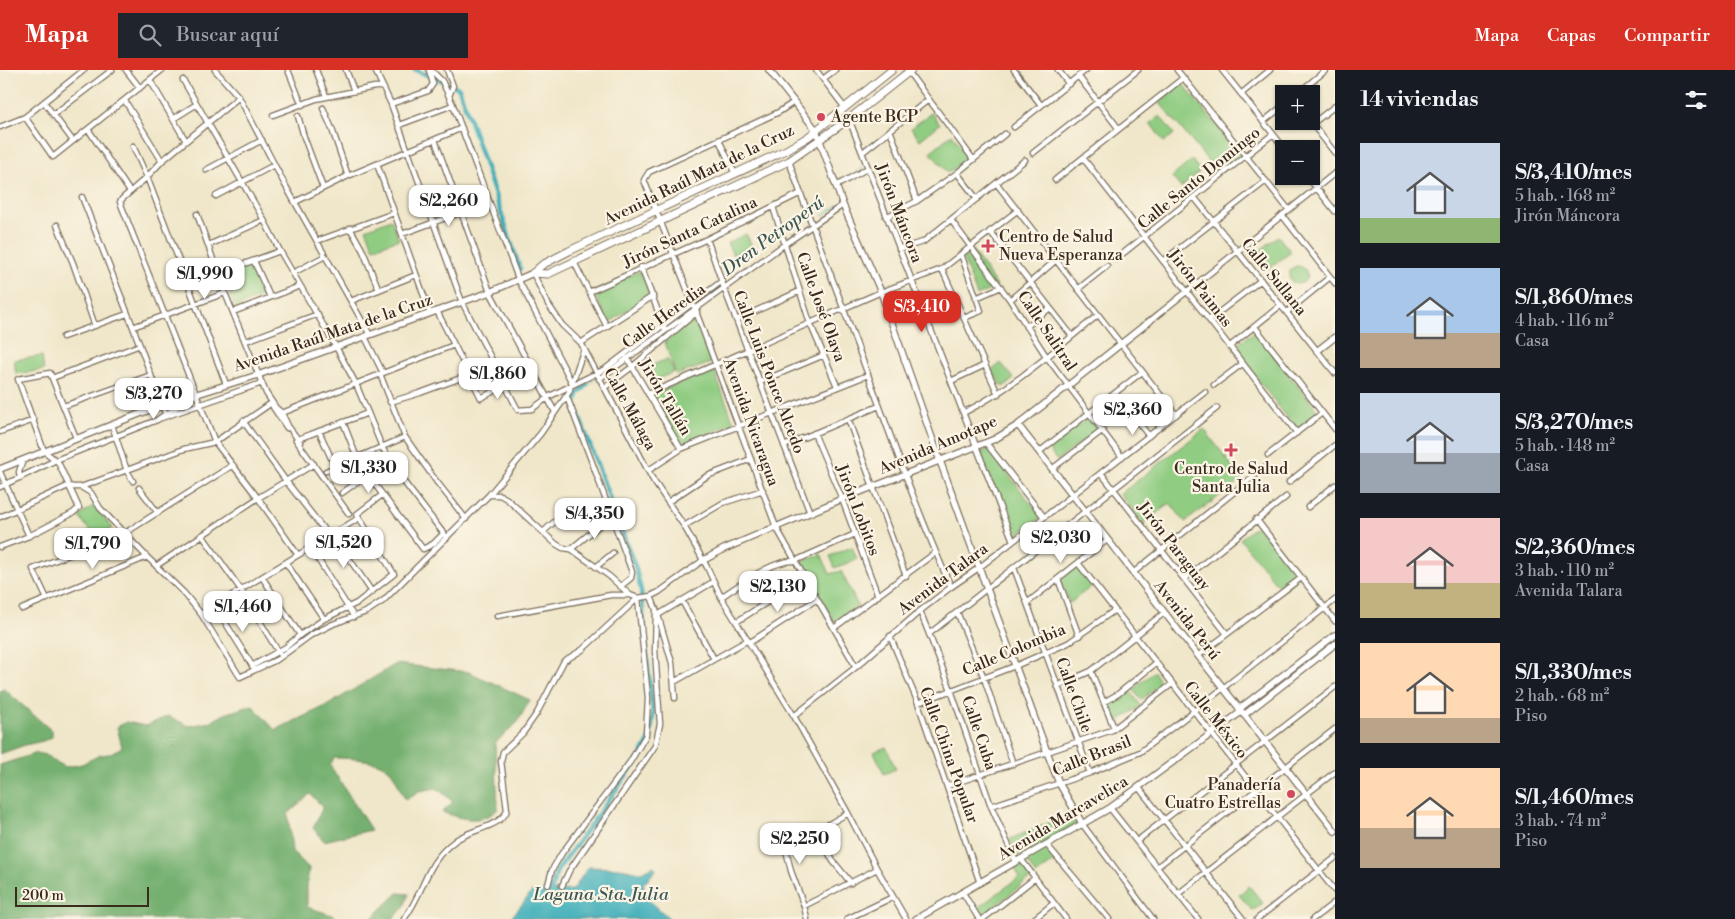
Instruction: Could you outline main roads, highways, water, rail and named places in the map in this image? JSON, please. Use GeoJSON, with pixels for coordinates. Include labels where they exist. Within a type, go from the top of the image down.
{"type":"FeatureCollection","features":[{"type":"Feature","properties":{"kind":"main road","name":"Avenida Raúl Mata de la Cruz"},"geometry":{"type":"LineString","coordinates":[[892,70],[816,130],[786,150],[542,264],[533,273],[548,274],[790,161],[849,119],[908,71]]}},
{"type":"Feature","properties":{"kind":"water","name":"Laguna Sta. Julia"},"geometry":{"type":"Polygon","coordinates":[[[654,866],[656,870],[643,884],[650,901],[670,919],[510,919],[532,892],[573,890],[588,867],[620,868],[641,872],[654,866]]]}},
{"type":"Feature","properties":{"kind":"waterway"},"geometry":{"type":"LineString","coordinates":[[415,70],[459,88],[520,269]]}},
{"type":"Feature","properties":{"kind":"waterway","name":"Dren Petroperú"},"geometry":{"type":"LineString","coordinates":[[856,172],[865,167]]}},
{"type":"Feature","properties":{"kind":"waterway","name":"Dren Petroperú"},"geometry":{"type":"LineString","coordinates":[[822,216],[840,204]]}},
{"type":"Feature","properties":{"kind":"waterway","name":"Dren Petroperú"},"geometry":{"type":"LineString","coordinates":[[601,375],[675,321]]}},
{"type":"Feature","properties":{"kind":"waterway","name":"Dren Petroperú"},"geometry":{"type":"LineString","coordinates":[[587,385],[598,377]]}},
{"type":"Feature","properties":{"kind":"waterway"},"geometry":{"type":"LineString","coordinates":[[551,891],[557,871],[642,754],[650,739],[653,716],[641,591],[636,569],[575,405],[578,394],[587,385]]}},
{"type":"Feature","properties":{"kind":"place","name":"Agente BCP"},"geometry":{"type":"Point","coordinates":[821,117]}},
{"type":"Feature","properties":{"kind":"place","name":"Centro de Salud Nueva Esperanza"},"geometry":{"type":"Point","coordinates":[988,246]}},
{"type":"Feature","properties":{"kind":"place","name":"Centro de Salud Santa Julia"},"geometry":{"type":"Point","coordinates":[1231,450]}},
{"type":"Feature","properties":{"kind":"place","name":"Panadería Cuatro Estrellas"},"geometry":{"type":"Point","coordinates":[1291,794]}}]}
